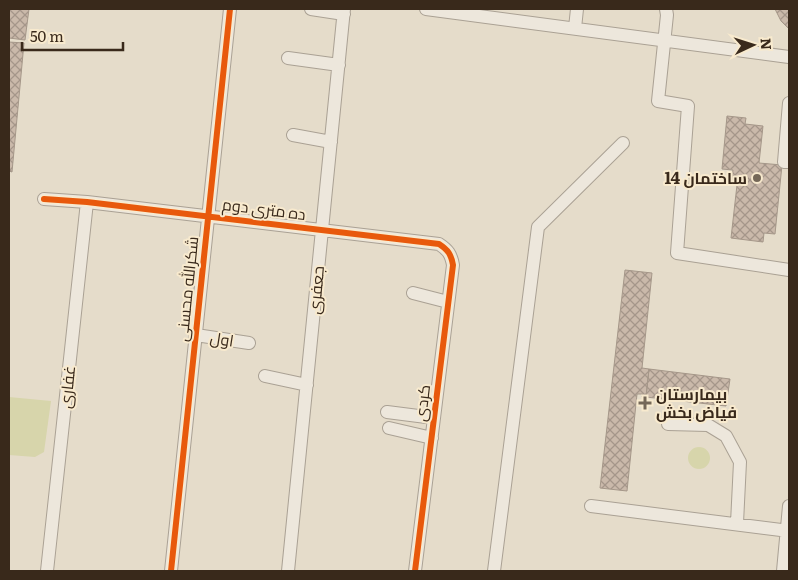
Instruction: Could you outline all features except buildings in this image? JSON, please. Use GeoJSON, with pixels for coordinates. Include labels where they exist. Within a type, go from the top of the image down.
{"type":"FeatureCollection","features":[{"type":"Feature","properties":{"kind":"street","name":"شکرالله محسنی"},"geometry":{"type":"LineString","coordinates":[[172,571],[230,9]]}},
{"type":"Feature","properties":{"kind":"street"},"geometry":{"type":"LineString","coordinates":[[311,9],[344,11]]}},
{"type":"Feature","properties":{"kind":"street"},"geometry":{"type":"LineString","coordinates":[[426,9],[789,57]]}},
{"type":"Feature","properties":{"kind":"street"},"geometry":{"type":"LineString","coordinates":[[575,28],[577,9]]}},
{"type":"Feature","properties":{"kind":"street"},"geometry":{"type":"LineString","coordinates":[[666,9],[667,15],[658,101],[688,106],[677,253],[789,270]]}},
{"type":"Feature","properties":{"kind":"street","name":"جعفری"},"geometry":{"type":"LineString","coordinates":[[288,571],[344,11]]}},
{"type":"Feature","properties":{"kind":"street"},"geometry":{"type":"LineString","coordinates":[[288,58],[339,65]]}},
{"type":"Feature","properties":{"kind":"street"},"geometry":{"type":"LineString","coordinates":[[789,103],[784,162],[789,162]]}},
{"type":"Feature","properties":{"kind":"street"},"geometry":{"type":"LineString","coordinates":[[293,135],[331,142]]}},
{"type":"Feature","properties":{"kind":"street"},"geometry":{"type":"LineString","coordinates":[[494,571],[538,227],[623,143]]}},
{"type":"Feature","properties":{"kind":"street","name":"ده متری دوم"},"geometry":{"type":"LineString","coordinates":[[44,199],[87,202],[439,244]]}},
{"type":"Feature","properties":{"kind":"street","name":"غفاری"},"geometry":{"type":"LineString","coordinates":[[47,571],[87,202]]}},
{"type":"Feature","properties":{"kind":"street","name":"کردی"},"geometry":{"type":"LineString","coordinates":[[415,571],[453,265],[452,256],[448,250],[439,244]]}},
{"type":"Feature","properties":{"kind":"street"},"geometry":{"type":"LineString","coordinates":[[413,293],[448,302]]}},
{"type":"Feature","properties":{"kind":"street","name":"اول"},"geometry":{"type":"LineString","coordinates":[[196,334],[248,343]]}},
{"type":"Feature","properties":{"kind":"street"},"geometry":{"type":"LineString","coordinates":[[265,376],[306,385]]}},
{"type":"Feature","properties":{"kind":"street"},"geometry":{"type":"LineString","coordinates":[[387,412],[434,418]]}},
{"type":"Feature","properties":{"kind":"street"},"geometry":{"type":"LineString","coordinates":[[668,424],[708,425],[726,436],[740,462],[736,523]]}},
{"type":"Feature","properties":{"kind":"street"},"geometry":{"type":"LineString","coordinates":[[389,428],[432,438]]}},
{"type":"Feature","properties":{"kind":"street"},"geometry":{"type":"LineString","coordinates":[[591,506],[788,531]]}},
{"type":"Feature","properties":{"kind":"street"},"geometry":{"type":"LineString","coordinates":[[783,571],[789,506]]}},
{"type":"Feature","properties":{"kind":"shaded area"},"geometry":{"type":"Polygon","coordinates":[[[9,397],[51,401],[44,452],[35,457],[9,455],[9,397]]]}},
{"type":"Feature","properties":{"kind":"shaded area"},"geometry":{"type":"Polygon","coordinates":[[[699,447],[707,450],[710,458],[707,466],[699,469],[691,466],[688,458],[691,450],[699,447]]]}},
{"type":"Feature","properties":{"kind":"cycle path"},"geometry":{"type":"LineString","coordinates":[[171,571],[230,9]]}},
{"type":"Feature","properties":{"kind":"cycle path"},"geometry":{"type":"LineString","coordinates":[[44,199],[87,202],[439,244],[447,250],[453,265],[415,571]]}},
{"type":"Feature","properties":{"kind":"place","name":"ساختمان 14"},"geometry":{"type":"Point","coordinates":[757,178]}},
{"type":"Feature","properties":{"kind":"place","name":"بیمارستان فیاض بخش"},"geometry":{"type":"Point","coordinates":[645,403]}}]}
